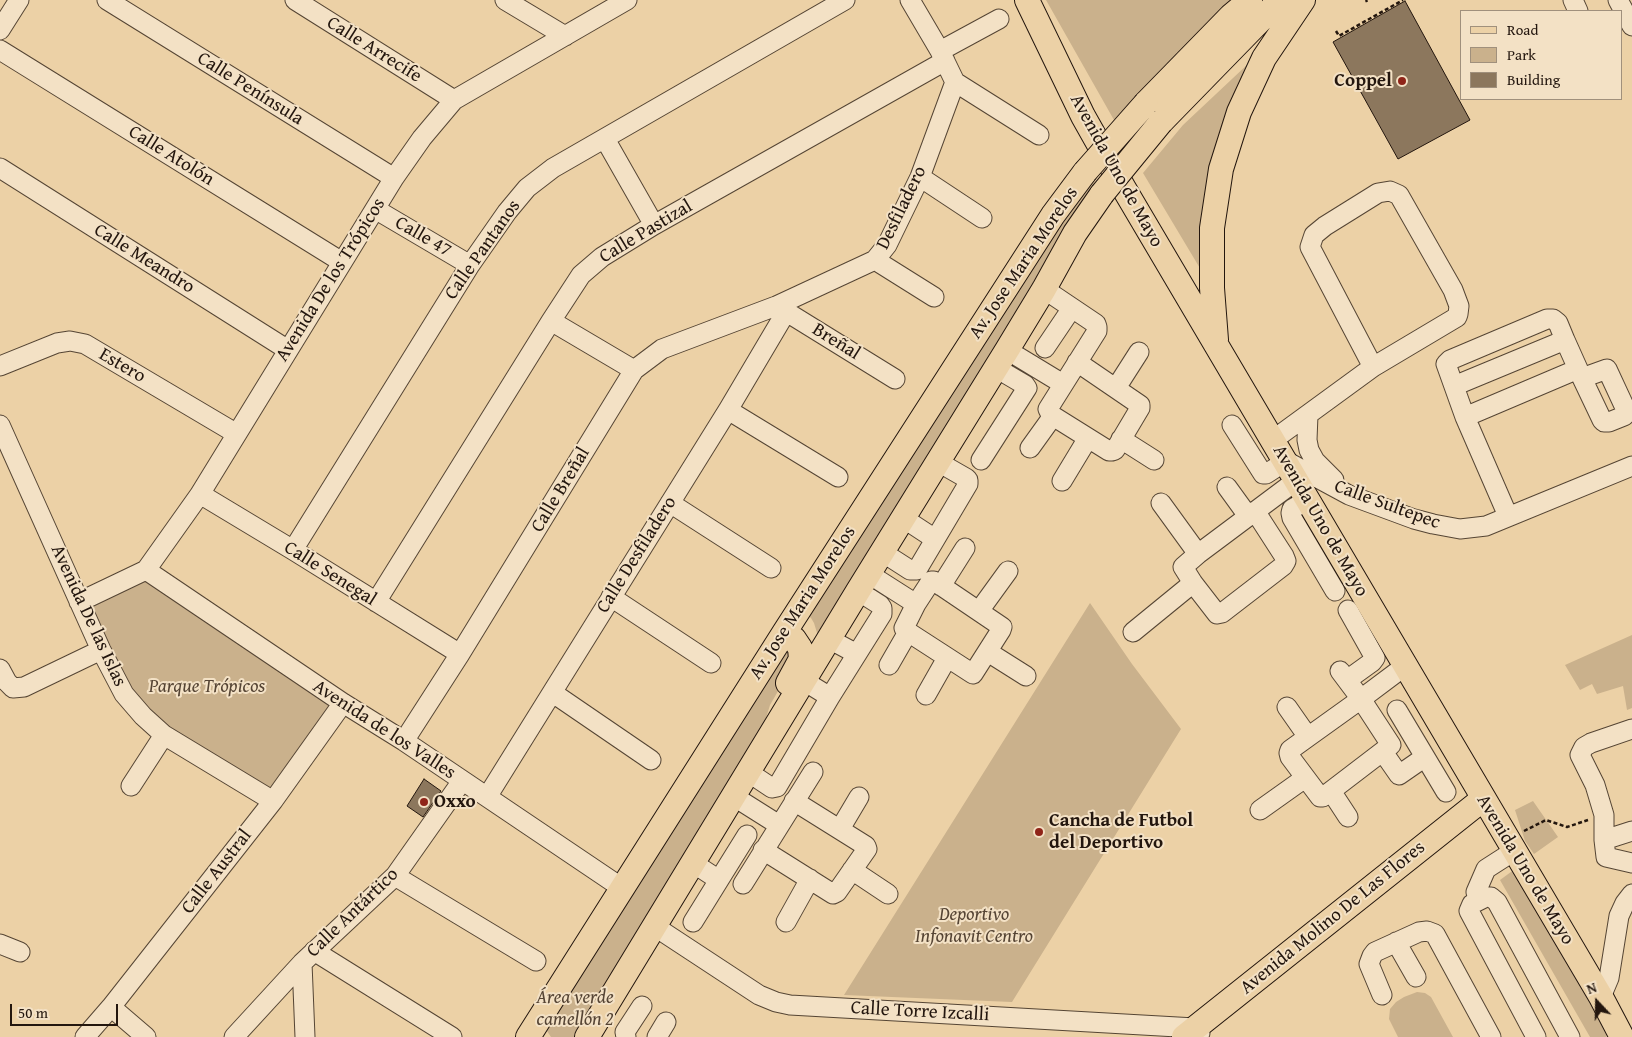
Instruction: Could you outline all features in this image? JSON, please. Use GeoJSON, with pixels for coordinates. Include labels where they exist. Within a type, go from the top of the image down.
{"type":"FeatureCollection","features":[{"type":"Feature","properties":{"kind":"main road","name":"Avenida Uno de Mayo"},"geometry":{"type":"LineString","coordinates":[[1027,0],[1083,116],[1216,346],[1297,480],[1601,997],[1622,1037]]}},
{"type":"Feature","properties":{"kind":"main road","name":"Av. Jose Maria Morelos"},"geometry":{"type":"LineString","coordinates":[[528,1037],[784,633],[1053,215],[1085,172],[1146,103],[1231,16],[1250,0]]}},
{"type":"Feature","properties":{"kind":"main road","name":"Av. Jose Maria Morelos"},"geometry":{"type":"LineString","coordinates":[[589,1036],[733,796],[1002,359],[1044,289],[1075,232],[1102,194],[1161,122],[1280,0]]}},
{"type":"Feature","properties":{"kind":"main road"},"geometry":{"type":"LineString","coordinates":[[1216,346],[1212,288],[1212,228],[1221,169],[1239,112],[1264,58],[1303,0]]}},
{"type":"Feature","properties":{"kind":"main road"},"geometry":{"type":"LineString","coordinates":[[765,745],[773,710],[801,660],[800,648],[794,639],[784,633]]}},
{"type":"Feature","properties":{"kind":"main road","name":"Avenida Molino De Las Flores"},"geometry":{"type":"LineString","coordinates":[[1194,1034],[1483,799]]}},
{"type":"Feature","properties":{"kind":"main road"},"geometry":{"type":"LineString","coordinates":[[545,1009],[544,1026],[550,1037]]}},
{"type":"Feature","properties":{"kind":"street"},"geometry":{"type":"LineString","coordinates":[[2,22],[19,0]]}},
{"type":"Feature","properties":{"kind":"street","name":"Calle Península"},"geometry":{"type":"LineString","coordinates":[[107,0],[394,178]]}},
{"type":"Feature","properties":{"kind":"street","name":"Calle Arrecife"},"geometry":{"type":"LineString","coordinates":[[294,0],[454,100]]}},
{"type":"Feature","properties":{"kind":"street"},"geometry":{"type":"LineString","coordinates":[[505,0],[564,36]]}},
{"type":"Feature","properties":{"kind":"street","name":"Avenida De los Trópicos"},"geometry":{"type":"LineString","coordinates":[[79,602],[146,570],[200,494],[394,178],[422,138],[454,100],[627,0]]}},
{"type":"Feature","properties":{"kind":"street","name":"Calle Pantanos"},"geometry":{"type":"LineString","coordinates":[[293,550],[470,265],[506,212],[527,188],[553,168],[845,0]]}},
{"type":"Feature","properties":{"kind":"street"},"geometry":{"type":"LineString","coordinates":[[910,0],[955,82],[1039,135]]}},
{"type":"Feature","properties":{"kind":"street"},"geometry":{"type":"LineString","coordinates":[[1618,0],[1632,26]]}},
{"type":"Feature","properties":{"kind":"street","name":"Calle Pastizal"},"geometry":{"type":"LineString","coordinates":[[376,602],[581,275],[602,257],[942,56],[999,19]]}},
{"type":"Feature","properties":{"kind":"street","name":"Calle Atolón"},"geometry":{"type":"LineString","coordinates":[[0,50],[342,262]]}},
{"type":"Feature","properties":{"kind":"street","name":"Desfiladero"},"geometry":{"type":"LineString","coordinates":[[781,309],[875,260],[887,245],[920,177],[955,82]]}},
{"type":"Feature","properties":{"kind":"street"},"geometry":{"type":"LineString","coordinates":[[605,138],[654,226]]}},
{"type":"Feature","properties":{"kind":"street","name":"Calle Meandro"},"geometry":{"type":"LineString","coordinates":[[0,168],[288,350]]}},
{"type":"Feature","properties":{"kind":"street"},"geometry":{"type":"LineString","coordinates":[[920,177],[982,218]]}},
{"type":"Feature","properties":{"kind":"street"},"geometry":{"type":"LineString","coordinates":[[1273,440],[1373,367],[1457,317],[1459,312],[1453,290],[1399,195],[1390,191],[1378,193],[1325,226],[1314,235],[1310,248],[1373,367]]}},
{"type":"Feature","properties":{"kind":"street","name":"Calle 47"},"geometry":{"type":"LineString","coordinates":[[375,210],[470,265]]}},
{"type":"Feature","properties":{"kind":"street"},"geometry":{"type":"LineString","coordinates":[[875,260],[934,297]]}},
{"type":"Feature","properties":{"kind":"street"},"geometry":{"type":"LineString","coordinates":[[1044,289],[1097,327],[1097,331],[1078,362],[1048,406],[1050,413],[1088,438],[1112,451],[1115,450],[1140,405],[1078,362]]}},
{"type":"Feature","properties":{"kind":"street"},"geometry":{"type":"LineString","coordinates":[[1046,348],[1072,308]]}},
{"type":"Feature","properties":{"kind":"street","name":"Calle Breñal"},"geometry":{"type":"LineString","coordinates":[[404,741],[460,654],[634,370],[662,349],[781,309]]}},
{"type":"Feature","properties":{"kind":"street","name":"Breñal"},"geometry":{"type":"LineString","coordinates":[[781,309],[895,379]]}},
{"type":"Feature","properties":{"kind":"street","name":"Calle Desfiladero"},"geometry":{"type":"LineString","coordinates":[[487,798],[728,410],[781,309]]}},
{"type":"Feature","properties":{"kind":"street"},"geometry":{"type":"LineString","coordinates":[[1465,417],[1580,374],[1558,323],[1553,319],[1547,319],[1450,360],[1446,364],[1465,417],[1508,516]]}},
{"type":"Feature","properties":{"kind":"street"},"geometry":{"type":"LineString","coordinates":[[551,321],[634,370]]}},
{"type":"Feature","properties":{"kind":"street"},"geometry":{"type":"LineString","coordinates":[[1454,386],[1565,340]]}},
{"type":"Feature","properties":{"kind":"street","name":"Estero"},"geometry":{"type":"LineString","coordinates":[[0,366],[57,343],[70,341],[85,344],[237,434]]}},
{"type":"Feature","properties":{"kind":"street"},"geometry":{"type":"LineString","coordinates":[[1116,388],[1139,352]]}},
{"type":"Feature","properties":{"kind":"street"},"geometry":{"type":"LineString","coordinates":[[1002,359],[1063,384]]}},
{"type":"Feature","properties":{"kind":"street"},"geometry":{"type":"LineString","coordinates":[[981,460],[1027,388],[1002,359]]}},
{"type":"Feature","properties":{"kind":"street"},"geometry":{"type":"LineString","coordinates":[[728,410],[838,477]]}},
{"type":"Feature","properties":{"kind":"street"},"geometry":{"type":"LineString","coordinates":[[1308,415],[1306,440],[1309,450],[1315,461],[1349,495]]}},
{"type":"Feature","properties":{"kind":"street"},"geometry":{"type":"LineString","coordinates":[[1030,448],[1054,416]]}},
{"type":"Feature","properties":{"kind":"street","name":"Avenida De las Islas"},"geometry":{"type":"LineString","coordinates":[[0,425],[101,650],[124,694],[143,716],[164,735],[273,801]]}},
{"type":"Feature","properties":{"kind":"street"},"geometry":{"type":"LineString","coordinates":[[1232,425],[1263,474],[1297,480]]}},
{"type":"Feature","properties":{"kind":"street"},"geometry":{"type":"LineString","coordinates":[[1062,481],[1088,438]]}},
{"type":"Feature","properties":{"kind":"street"},"geometry":{"type":"LineString","coordinates":[[1121,439],[1154,460]]}},
{"type":"Feature","properties":{"kind":"street"},"geometry":{"type":"LineString","coordinates":[[882,552],[914,571],[917,570],[968,484],[966,478],[938,462]]}},
{"type":"Feature","properties":{"kind":"street","name":"Calle Sultepec"},"geometry":{"type":"LineString","coordinates":[[1297,480],[1349,495],[1414,519],[1460,529],[1486,526],[1632,466]]}},
{"type":"Feature","properties":{"kind":"street"},"geometry":{"type":"LineString","coordinates":[[1227,487],[1252,514],[1286,561],[1283,566],[1222,613],[1217,614],[1193,583],[1184,567],[1198,554],[1252,514],[1297,480]]}},
{"type":"Feature","properties":{"kind":"street"},"geometry":{"type":"LineString","coordinates":[[1297,480],[1291,513],[1292,518],[1335,591]]}},
{"type":"Feature","properties":{"kind":"street","name":"Calle Senegal"},"geometry":{"type":"LineString","coordinates":[[200,494],[460,654]]}},
{"type":"Feature","properties":{"kind":"street"},"geometry":{"type":"LineString","coordinates":[[670,503],[771,568]]}},
{"type":"Feature","properties":{"kind":"street"},"geometry":{"type":"LineString","coordinates":[[1161,503],[1198,554]]}},
{"type":"Feature","properties":{"kind":"street"},"geometry":{"type":"LineString","coordinates":[[903,518],[935,538]]}},
{"type":"Feature","properties":{"kind":"street"},"geometry":{"type":"LineString","coordinates":[[941,586],[964,548]]}},
{"type":"Feature","properties":{"kind":"street","name":"Avenida de los Valles"},"geometry":{"type":"LineString","coordinates":[[146,570],[622,888]]}},
{"type":"Feature","properties":{"kind":"street"},"geometry":{"type":"LineString","coordinates":[[979,611],[1008,571]]}},
{"type":"Feature","properties":{"kind":"street"},"geometry":{"type":"LineString","coordinates":[[931,581],[941,586],[1002,627],[973,674],[904,628],[916,604],[931,581]]}},
{"type":"Feature","properties":{"kind":"street"},"geometry":{"type":"LineString","coordinates":[[864,582],[916,604]]}},
{"type":"Feature","properties":{"kind":"street"},"geometry":{"type":"LineString","coordinates":[[748,772],[772,788],[777,787],[882,614],[882,608],[864,582]]}},
{"type":"Feature","properties":{"kind":"street"},"geometry":{"type":"LineString","coordinates":[[1133,632],[1193,583]]}},
{"type":"Feature","properties":{"kind":"street"},"geometry":{"type":"LineString","coordinates":[[611,597],[711,663]]}},
{"type":"Feature","properties":{"kind":"street"},"geometry":{"type":"LineString","coordinates":[[1348,610],[1375,658],[1372,662],[1344,675],[1361,699],[1391,742],[1390,747],[1323,797],[1320,797],[1289,753],[1308,737],[1361,699],[1405,666]]}},
{"type":"Feature","properties":{"kind":"street"},"geometry":{"type":"LineString","coordinates":[[889,665],[908,632]]}},
{"type":"Feature","properties":{"kind":"street"},"geometry":{"type":"LineString","coordinates":[[829,639],[857,654]]}},
{"type":"Feature","properties":{"kind":"street"},"geometry":{"type":"LineString","coordinates":[[0,669],[7,682],[13,688],[24,687],[101,650]]}},
{"type":"Feature","properties":{"kind":"street"},"geometry":{"type":"LineString","coordinates":[[988,652],[1026,676]]}},
{"type":"Feature","properties":{"kind":"street"},"geometry":{"type":"LineString","coordinates":[[926,695],[947,658]]}},
{"type":"Feature","properties":{"kind":"street"},"geometry":{"type":"LineString","coordinates":[[804,680],[830,698]]}},
{"type":"Feature","properties":{"kind":"street"},"geometry":{"type":"LineString","coordinates":[[553,693],[652,760]]}},
{"type":"Feature","properties":{"kind":"street","name":"Calle Austral"},"geometry":{"type":"LineString","coordinates":[[86,1037],[273,801],[343,703]]}},
{"type":"Feature","properties":{"kind":"street"},"geometry":{"type":"LineString","coordinates":[[1287,707],[1308,737]]}},
{"type":"Feature","properties":{"kind":"street"},"geometry":{"type":"LineString","coordinates":[[1397,710],[1446,792]]}},
{"type":"Feature","properties":{"kind":"street"},"geometry":{"type":"LineString","coordinates":[[1632,729],[1584,747],[1580,755],[1595,785],[1604,815],[1606,857],[1632,863]]}},
{"type":"Feature","properties":{"kind":"street"},"geometry":{"type":"LineString","coordinates":[[131,786],[164,735]]}},
{"type":"Feature","properties":{"kind":"street"},"geometry":{"type":"LineString","coordinates":[[1383,752],[1399,775],[1425,757]]}},
{"type":"Feature","properties":{"kind":"street"},"geometry":{"type":"LineString","coordinates":[[743,884],[812,772]]}},
{"type":"Feature","properties":{"kind":"street"},"geometry":{"type":"LineString","coordinates":[[1260,810],[1305,778]]}},
{"type":"Feature","properties":{"kind":"street","name":"Calle Antártico"},"geometry":{"type":"LineString","coordinates":[[234,1037],[308,957],[395,876],[462,781]]}},
{"type":"Feature","properties":{"kind":"street"},"geometry":{"type":"LineString","coordinates":[[1330,791],[1348,817]]}},
{"type":"Feature","properties":{"kind":"street"},"geometry":{"type":"LineString","coordinates":[[733,796],[779,825]]}},
{"type":"Feature","properties":{"kind":"street"},"geometry":{"type":"LineString","coordinates":[[840,829],[859,798]]}},
{"type":"Feature","properties":{"kind":"street"},"geometry":{"type":"LineString","coordinates":[[763,850],[835,894],[867,847],[794,801]]}},
{"type":"Feature","properties":{"kind":"street"},"geometry":{"type":"LineString","coordinates":[[1604,840],[1632,831]]}},
{"type":"Feature","properties":{"kind":"street"},"geometry":{"type":"LineString","coordinates":[[693,922],[747,835]]}},
{"type":"Feature","properties":{"kind":"street"},"geometry":{"type":"LineString","coordinates":[[1478,900],[1476,892],[1486,869],[1511,846]]}},
{"type":"Feature","properties":{"kind":"street"},"geometry":{"type":"LineString","coordinates":[[693,863],[719,880]]}},
{"type":"Feature","properties":{"kind":"street"},"geometry":{"type":"LineString","coordinates":[[852,870],[888,894]]}},
{"type":"Feature","properties":{"kind":"street"},"geometry":{"type":"LineString","coordinates":[[395,876],[536,961]]}},
{"type":"Feature","properties":{"kind":"street"},"geometry":{"type":"LineString","coordinates":[[786,922],[810,879]]}},
{"type":"Feature","properties":{"kind":"street"},"geometry":{"type":"LineString","coordinates":[[1601,997],[1609,978],[1619,916],[1632,894]]}},
{"type":"Feature","properties":{"kind":"street"},"geometry":{"type":"LineString","coordinates":[[1536,1037],[1469,911],[1472,904],[1478,900],[1491,897],[1497,902],[1570,1037]]}},
{"type":"Feature","properties":{"kind":"street","name":"Calle Torre Izcalli"},"geometry":{"type":"LineString","coordinates":[[654,926],[759,995],[790,1005],[1110,1023],[1194,1034]]}},
{"type":"Feature","properties":{"kind":"street"},"geometry":{"type":"LineString","coordinates":[[1382,995],[1369,964],[1372,956],[1376,952],[1419,932],[1427,931],[1435,934],[1491,1037]]}},
{"type":"Feature","properties":{"kind":"street"},"geometry":{"type":"LineString","coordinates":[[1396,942],[1416,977]]}},
{"type":"Feature","properties":{"kind":"street"},"geometry":{"type":"LineString","coordinates":[[0,944],[20,952]]}},
{"type":"Feature","properties":{"kind":"street"},"geometry":{"type":"LineString","coordinates":[[304,1037],[308,957],[452,1037]]}},
{"type":"Feature","properties":{"kind":"street"},"geometry":{"type":"LineString","coordinates":[[626,1037],[625,1032],[642,1006]]}},
{"type":"Feature","properties":{"kind":"street"},"geometry":{"type":"LineString","coordinates":[[111,1007],[146,1037]]}},
{"type":"Feature","properties":{"kind":"street"},"geometry":{"type":"LineString","coordinates":[[1110,1023],[1124,1037]]}},
{"type":"Feature","properties":{"kind":"path"},"geometry":{"type":"LineString","coordinates":[[1336,31],[1339,36],[1404,0]]}},
{"type":"Feature","properties":{"kind":"path"},"geometry":{"type":"LineString","coordinates":[[1511,846],[1546,820],[1567,827],[1604,815]]}},
{"type":"Feature","properties":{"kind":"green space"},"geometry":{"type":"Polygon","coordinates":[[[1046,0],[1234,0],[1114,120],[1046,0]]]}},
{"type":"Feature","properties":{"kind":"green space"},"geometry":{"type":"Polygon","coordinates":[[[1265,48],[1258,61],[1207,280],[1143,173],[1183,125],[1265,48]]]}},
{"type":"Feature","properties":{"kind":"green space"},"geometry":{"type":"Polygon","coordinates":[[[1098,170],[1098,176],[1066,236],[818,636],[814,623],[804,612],[901,459],[1098,170]]]}},
{"type":"Feature","properties":{"kind":"green space","name":"Parque Trópicos"},"geometry":{"type":"Polygon","coordinates":[[[147,573],[341,704],[274,798],[165,733],[124,692],[82,604],[147,573]]]}},
{"type":"Feature","properties":{"kind":"green space","name":"Deportivo Infonavit Centro"},"geometry":{"type":"Polygon","coordinates":[[[1090,603],[1132,664],[1181,729],[1012,1002],[844,995],[1090,603]]]}},
{"type":"Feature","properties":{"kind":"green space"},"geometry":{"type":"Polygon","coordinates":[[[1632,635],[1632,708],[1627,710],[1623,686],[1597,694],[1592,684],[1580,690],[1565,665],[1632,635]]]}},
{"type":"Feature","properties":{"kind":"green space","name":"Área verde camellón 2"},"geometry":{"type":"Polygon","coordinates":[[[789,645],[794,649],[781,686],[770,705],[763,728],[580,1037],[551,1037],[545,1022],[789,645]]]}},
{"type":"Feature","properties":{"kind":"green space"},"geometry":{"type":"Polygon","coordinates":[[[1533,801],[1558,837],[1534,854],[1525,841],[1515,810],[1533,801]]]}},
{"type":"Feature","properties":{"kind":"green space"},"geometry":{"type":"Polygon","coordinates":[[[1515,869],[1608,1034],[1606,1037],[1590,1037],[1500,880],[1515,869]]]}},
{"type":"Feature","properties":{"kind":"green space"},"geometry":{"type":"Polygon","coordinates":[[[1417,992],[1425,993],[1431,997],[1453,1037],[1398,1037],[1389,1019],[1390,1009],[1396,1002],[1417,992]]]}},
{"type":"Feature","properties":{"kind":"building","name":"Coppel"},"geometry":{"type":"Polygon","coordinates":[[[1405,1],[1470,120],[1398,159],[1333,42],[1405,1]]]}},
{"type":"Feature","properties":{"kind":"building","name":"Oxxo"},"geometry":{"type":"Polygon","coordinates":[[[424,779],[441,791],[423,817],[407,806],[424,779]]]}},
{"type":"Feature","properties":{"kind":"place","name":"Coppel"},"geometry":{"type":"Point","coordinates":[1402,81]}},
{"type":"Feature","properties":{"kind":"place","name":"Oxxo"},"geometry":{"type":"Point","coordinates":[424,802]}},
{"type":"Feature","properties":{"kind":"place","name":"Cancha de Futbol del Deportivo"},"geometry":{"type":"Point","coordinates":[1039,832]}}]}
